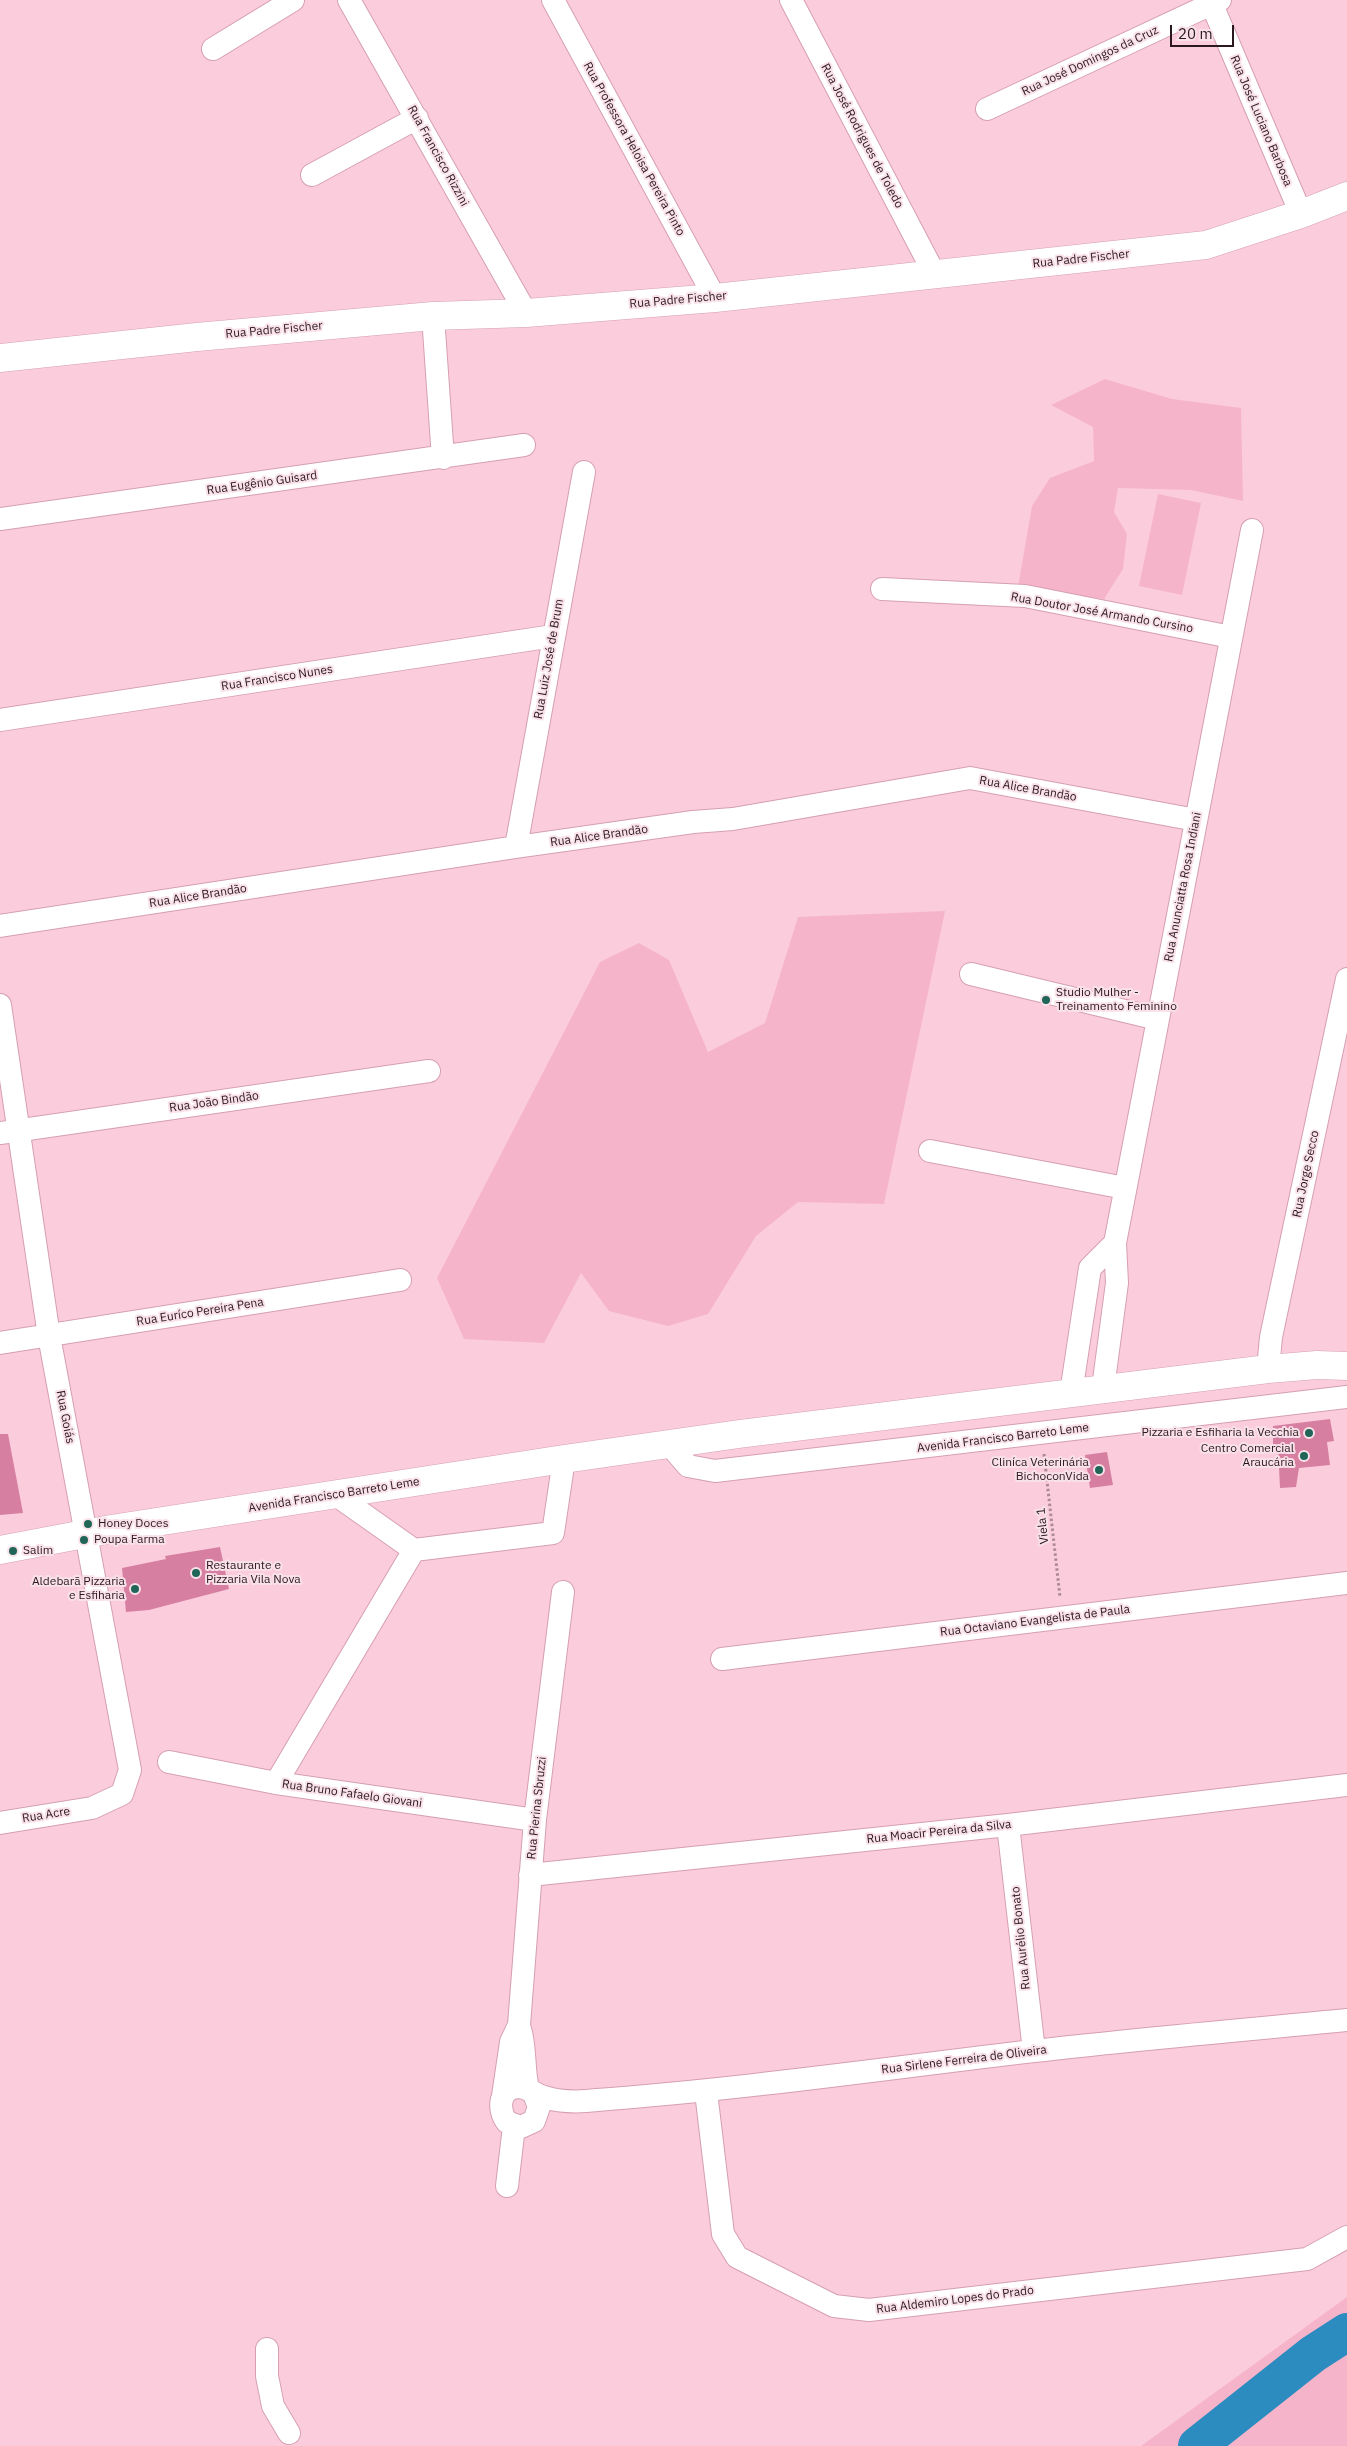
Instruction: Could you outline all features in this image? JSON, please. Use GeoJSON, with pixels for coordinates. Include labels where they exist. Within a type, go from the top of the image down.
{"type":"FeatureCollection","features":[{"type":"Feature","properties":{"kind":"main road","name":"Rua Padre Fischer"},"geometry":{"type":"LineString","coordinates":[[0,358],[197,337],[433,316],[526,312],[716,298],[1206,245],[1301,214],[1347,196]]}},
{"type":"Feature","properties":{"kind":"main road","name":"Avenida Francisco Barreto Leme"},"geometry":{"type":"LineString","coordinates":[[1317,1365],[1347,1358]]}},
{"type":"Feature","properties":{"kind":"main road","name":"Avenida Francisco Barreto Leme"},"geometry":{"type":"LineString","coordinates":[[0,1550],[86,1533],[668,1444],[1103,1388],[1268,1369],[1317,1365],[1347,1366]]}},
{"type":"Feature","properties":{"kind":"street"},"geometry":{"type":"LineString","coordinates":[[213,49],[294,0]]}},
{"type":"Feature","properties":{"kind":"street","name":"Rua Francisco Rizzini"},"geometry":{"type":"LineString","coordinates":[[349,0],[526,312]]}},
{"type":"Feature","properties":{"kind":"street","name":"Rua Professora Heloisa Pereira Pinto"},"geometry":{"type":"LineString","coordinates":[[553,0],[716,298]]}},
{"type":"Feature","properties":{"kind":"street","name":"Rua José Rodrigues de Toledo"},"geometry":{"type":"LineString","coordinates":[[791,0],[934,273]]}},
{"type":"Feature","properties":{"kind":"street","name":"Rua José Domingos da Cruz"},"geometry":{"type":"LineString","coordinates":[[987,110],[1214,1]]}},
{"type":"Feature","properties":{"kind":"street","name":"Rua José Luciano Barbosa"},"geometry":{"type":"LineString","coordinates":[[1214,1],[1301,214]]}},
{"type":"Feature","properties":{"kind":"street"},"geometry":{"type":"LineString","coordinates":[[312,175],[417,118]]}},
{"type":"Feature","properties":{"kind":"street"},"geometry":{"type":"LineString","coordinates":[[433,316],[442,458]]}},
{"type":"Feature","properties":{"kind":"street","name":"Rua Eugênio Guisard"},"geometry":{"type":"LineString","coordinates":[[0,519],[524,445]]}},
{"type":"Feature","properties":{"kind":"street","name":"Rua Luiz José de Brum"},"geometry":{"type":"LineString","coordinates":[[516,847],[584,472]]}},
{"type":"Feature","properties":{"kind":"street","name":"Rua Anunciatta Rosa Indiani"},"geometry":{"type":"LineString","coordinates":[[1103,1388],[1117,1283],[1115,1243],[1252,530]]}},
{"type":"Feature","properties":{"kind":"street","name":"Rua Doutor José Armando Cursino"},"geometry":{"type":"LineString","coordinates":[[882,589],[1025,596],[1231,637]]}},
{"type":"Feature","properties":{"kind":"street","name":"Rua Francisco Nunes"},"geometry":{"type":"LineString","coordinates":[[0,720],[553,636]]}},
{"type":"Feature","properties":{"kind":"street","name":"Rua Alice Brandão"},"geometry":{"type":"LineString","coordinates":[[0,926],[516,847],[693,822],[733,819],[970,778],[1196,820]]}},
{"type":"Feature","properties":{"kind":"street"},"geometry":{"type":"LineString","coordinates":[[971,974],[1158,1019]]}},
{"type":"Feature","properties":{"kind":"street","name":"Rua Jorge Secco"},"geometry":{"type":"LineString","coordinates":[[1268,1369],[1271,1337],[1347,979]]}},
{"type":"Feature","properties":{"kind":"street","name":"Rua Goiás"},"geometry":{"type":"LineString","coordinates":[[0,1005],[10,1131],[130,1770],[122,1794],[92,1808]]}},
{"type":"Feature","properties":{"kind":"street","name":"Rua João Bindão"},"geometry":{"type":"LineString","coordinates":[[10,1131],[429,1071]]}},
{"type":"Feature","properties":{"kind":"street"},"geometry":{"type":"LineString","coordinates":[[930,1151],[1125,1188]]}},
{"type":"Feature","properties":{"kind":"street"},"geometry":{"type":"LineString","coordinates":[[1071,1393],[1090,1268],[1115,1243]]}},
{"type":"Feature","properties":{"kind":"street","name":"Rua Euríco Pereira Pena"},"geometry":{"type":"LineString","coordinates":[[0,1343],[400,1280]]}},
{"type":"Feature","properties":{"kind":"street","name":"Avenida Francisco Barreto Leme"},"geometry":{"type":"LineString","coordinates":[[668,1444],[688,1466],[715,1471],[1347,1398]]}},
{"type":"Feature","properties":{"kind":"street"},"geometry":{"type":"LineString","coordinates":[[336,1495],[414,1550],[553,1533],[564,1459]]}},
{"type":"Feature","properties":{"kind":"street"},"geometry":{"type":"LineString","coordinates":[[276,1783],[414,1550]]}},
{"type":"Feature","properties":{"kind":"street","name":"Rua Octaviano Evangelista de Paula"},"geometry":{"type":"LineString","coordinates":[[722,1659],[1347,1583]]}},
{"type":"Feature","properties":{"kind":"street","name":"Rua Pierina Sbruzzi"},"geometry":{"type":"LineString","coordinates":[[533,2099],[525,2074],[524,2042],[519,2025],[535,1820],[563,1592]]}},
{"type":"Feature","properties":{"kind":"street","name":"Rua Bruno Fafaelo Giovani"},"geometry":{"type":"LineString","coordinates":[[169,1762],[276,1783],[535,1820]]}},
{"type":"Feature","properties":{"kind":"street","name":"Rua Moacir Pereira da Silva"},"geometry":{"type":"LineString","coordinates":[[530,1875],[1008,1825],[1347,1785]]}},
{"type":"Feature","properties":{"kind":"street","name":"Rua Acre"},"geometry":{"type":"LineString","coordinates":[[0,1822],[92,1808]]}},
{"type":"Feature","properties":{"kind":"street","name":"Rua Aurélio Bonato"},"geometry":{"type":"LineString","coordinates":[[1008,1825],[1034,2051]]}},
{"type":"Feature","properties":{"kind":"street","name":"Rua Sirlene Ferreira de Oliveira"},"geometry":{"type":"LineString","coordinates":[[533,2099],[570,2108],[582,2102],[706,2092],[1034,2051],[1347,2020]]}},
{"type":"Feature","properties":{"kind":"street","name":"Rua Pierina Sbruzzi"},"geometry":{"type":"LineString","coordinates":[[503,2096],[511,2042],[519,2025]]}},
{"type":"Feature","properties":{"kind":"street"},"geometry":{"type":"LineString","coordinates":[[515,2088],[533,2099],[528,2125],[514,2126],[507,2122],[500,2110],[503,2096],[515,2088]]}},
{"type":"Feature","properties":{"kind":"street","name":"Rua Aldemiro Lopes do Prado"},"geometry":{"type":"LineString","coordinates":[[706,2092],[722,2234],[737,2257],[834,2306],[868,2310],[1307,2259],[1347,2237]]}},
{"type":"Feature","properties":{"kind":"street"},"geometry":{"type":"LineString","coordinates":[[507,2186],[514,2126]]}},
{"type":"Feature","properties":{"kind":"street"},"geometry":{"type":"LineString","coordinates":[[267,2349],[267,2376],[273,2406],[289,2432]]}},
{"type":"Feature","properties":{"kind":"path","name":"Viela 1"},"geometry":{"type":"LineString","coordinates":[[1042,1433],[1062,1618]]}},
{"type":"Feature","properties":{"kind":"shaded area"},"geometry":{"type":"Polygon","coordinates":[[[1105,379],[1172,399],[1241,408],[1243,501],[1191,490],[1118,488],[1114,512],[1127,534],[1123,569],[1104,599],[1018,587],[1032,506],[1050,478],[1094,461],[1093,427],[1051,405],[1105,379]]]}},
{"type":"Feature","properties":{"kind":"shaded area"},"geometry":{"type":"Polygon","coordinates":[[[1158,494],[1201,503],[1182,595],[1139,586],[1158,494]]]}},
{"type":"Feature","properties":{"kind":"shaded area"},"geometry":{"type":"Polygon","coordinates":[[[945,911],[884,1204],[798,1202],[756,1236],[708,1314],[668,1326],[609,1311],[581,1273],[544,1343],[464,1339],[437,1278],[600,962],[639,943],[669,960],[708,1052],[765,1023],[798,917],[945,911]]]}},
{"type":"Feature","properties":{"kind":"shaded area"},"geometry":{"type":"Polygon","coordinates":[[[1347,2297],[1347,2446],[1141,2446],[1347,2297]]]}},
{"type":"Feature","properties":{"kind":"building","name":"Centro Comercial Araucária"},"geometry":{"type":"Polygon","coordinates":[[[1330,1419],[1334,1441],[1327,1442],[1330,1465],[1299,1468],[1296,1487],[1280,1488],[1278,1446],[1273,1448],[1273,1426],[1330,1419]]]}},
{"type":"Feature","properties":{"kind":"building"},"geometry":{"type":"Polygon","coordinates":[[[0,1434],[8,1434],[23,1513],[0,1515],[0,1434]]]}},
{"type":"Feature","properties":{"kind":"building","name":"Cliníca Veterinária BichoconVida"},"geometry":{"type":"Polygon","coordinates":[[[1107,1452],[1113,1485],[1090,1488],[1085,1455],[1107,1452]]]}},
{"type":"Feature","properties":{"kind":"building"},"geometry":{"type":"Polygon","coordinates":[[[220,1547],[229,1589],[149,1610],[126,1612],[122,1568],[166,1559],[165,1556],[220,1547]]]}},
{"type":"Feature","properties":{"kind":"waterway"},"geometry":{"type":"LineString","coordinates":[[1197,2446],[1313,2354],[1347,2332]]}},
{"type":"Feature","properties":{"kind":"place","name":"Studio Mulher - Treinamento Feminino"},"geometry":{"type":"Point","coordinates":[1046,1000]}},
{"type":"Feature","properties":{"kind":"place","name":"Pizzaria e Esfiharia la Vecchia"},"geometry":{"type":"Point","coordinates":[1309,1433]}},
{"type":"Feature","properties":{"kind":"place","name":"Centro Comercial Araucária"},"geometry":{"type":"Point","coordinates":[1304,1456]}},
{"type":"Feature","properties":{"kind":"place","name":"Cliníca Veterinária BichoconVida"},"geometry":{"type":"Point","coordinates":[1099,1470]}},
{"type":"Feature","properties":{"kind":"place","name":"Honey Doces"},"geometry":{"type":"Point","coordinates":[88,1524]}},
{"type":"Feature","properties":{"kind":"place","name":"Poupa Farma"},"geometry":{"type":"Point","coordinates":[84,1540]}},
{"type":"Feature","properties":{"kind":"place","name":"Salim"},"geometry":{"type":"Point","coordinates":[13,1551]}},
{"type":"Feature","properties":{"kind":"place","name":"Restaurante e Pizzaria Vila Nova"},"geometry":{"type":"Point","coordinates":[196,1573]}},
{"type":"Feature","properties":{"kind":"place","name":"Aldebarã Pizzaria e Esfiharia"},"geometry":{"type":"Point","coordinates":[135,1589]}}]}
